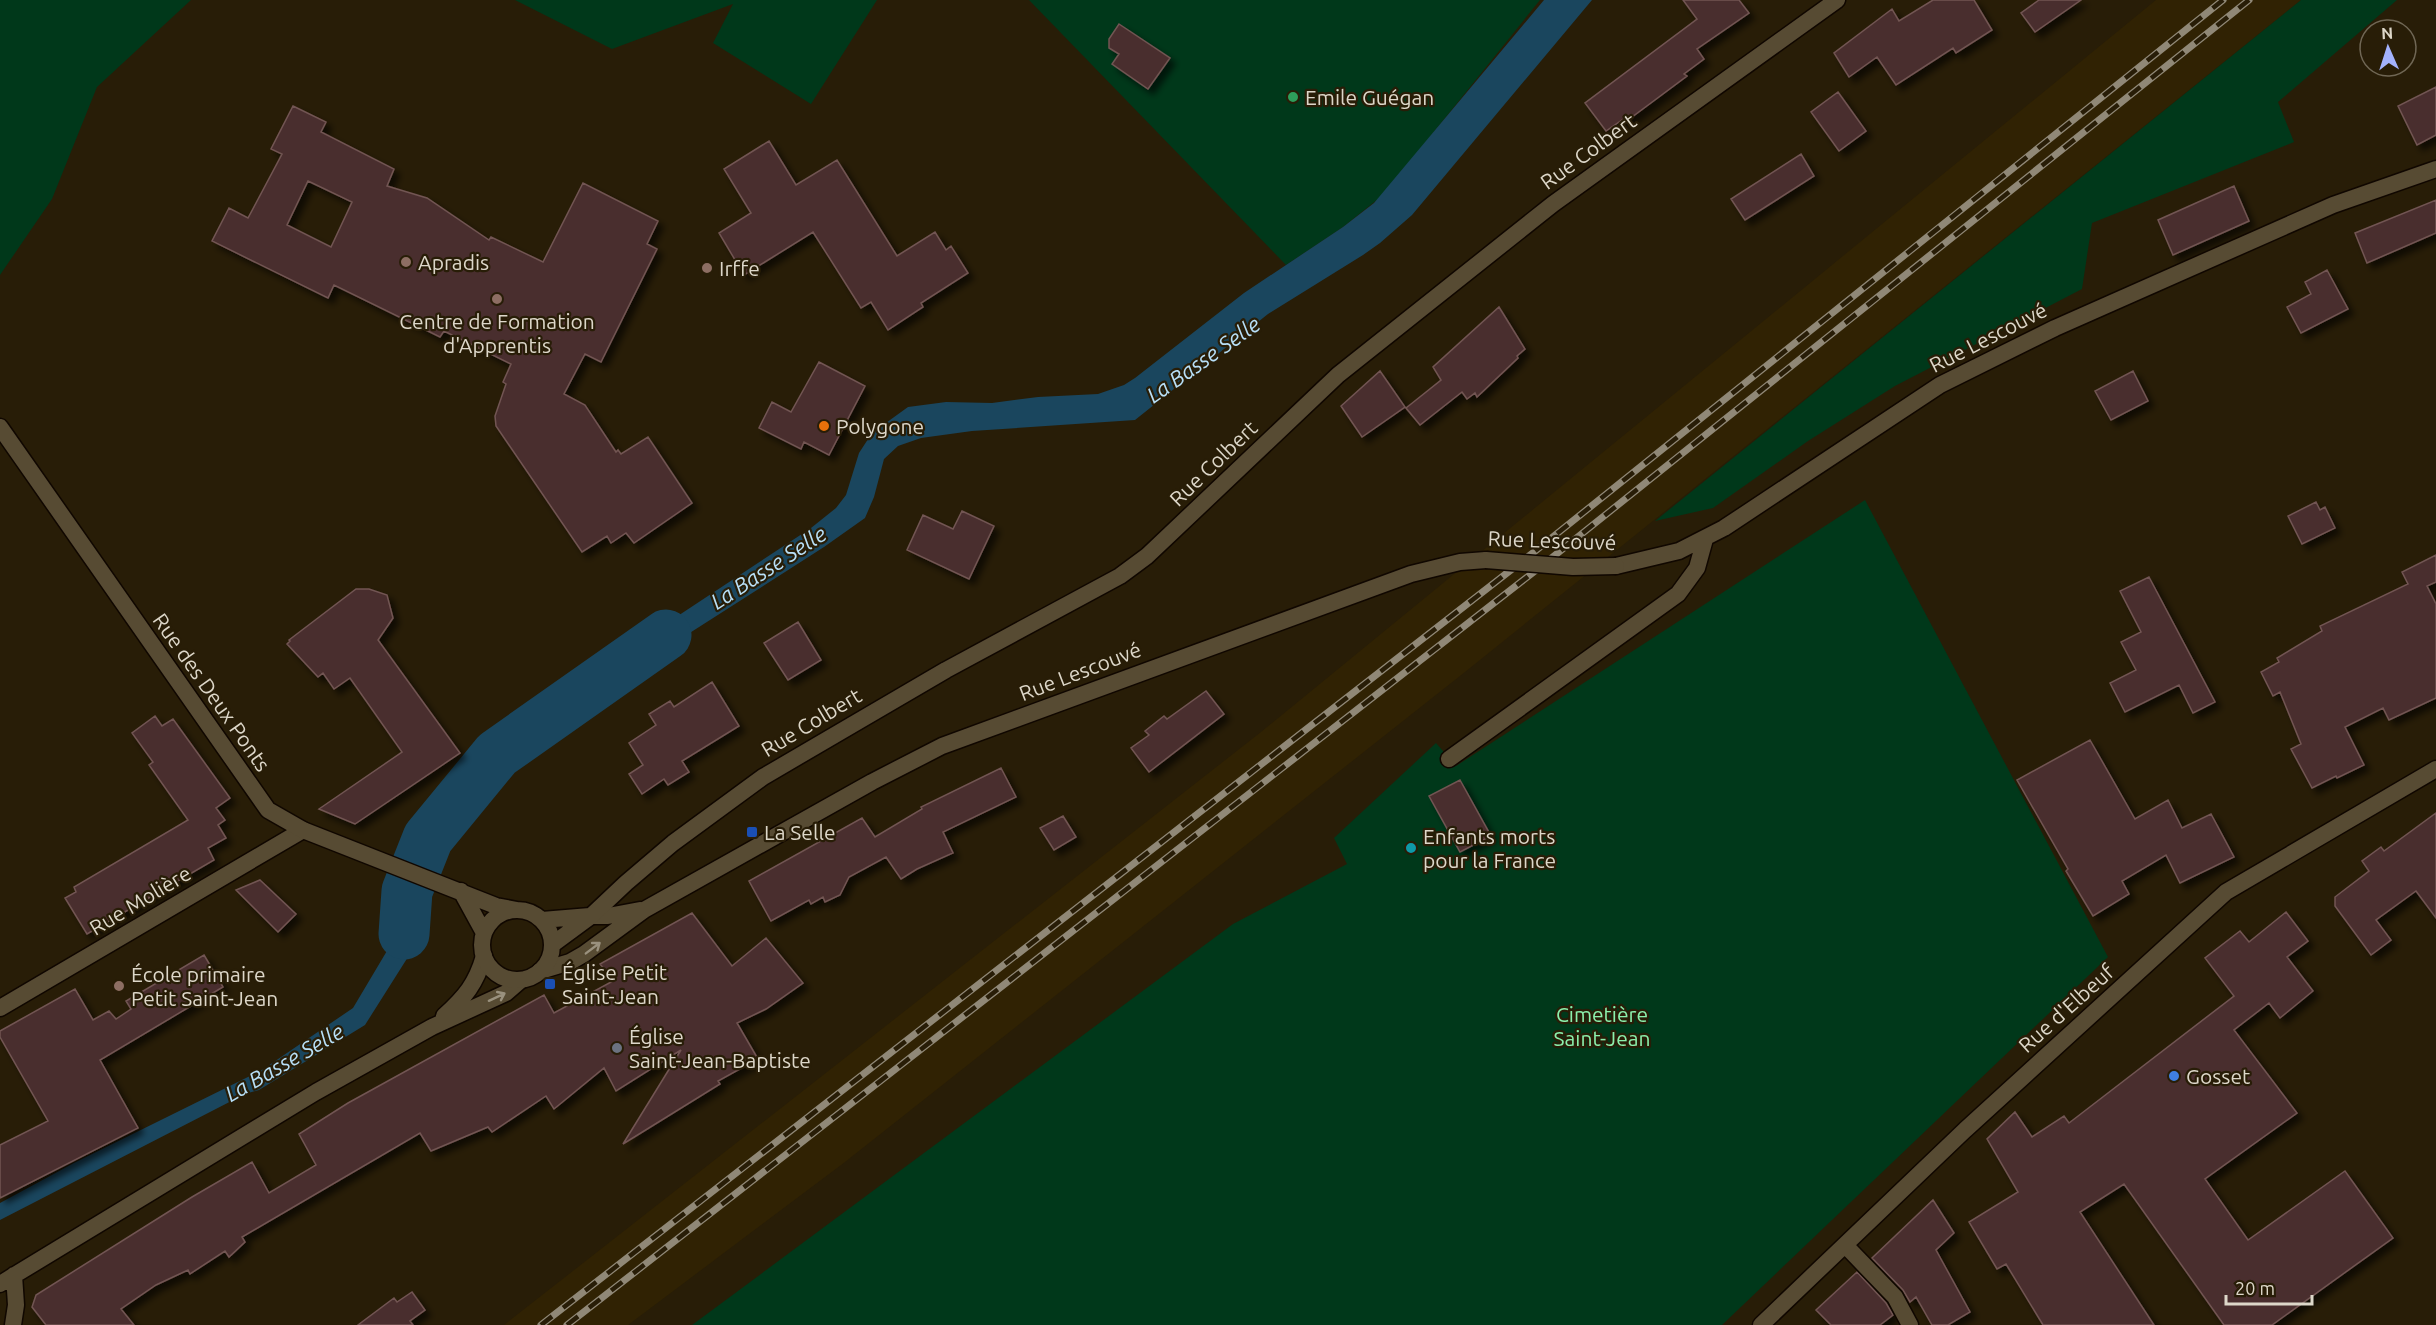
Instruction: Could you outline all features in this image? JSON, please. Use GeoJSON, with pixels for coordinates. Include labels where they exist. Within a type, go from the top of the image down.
{"type":"FeatureCollection","features":[{"type":"Feature","properties":{"kind":"street","name":"Rue Colbert"},"geometry":{"type":"LineString","coordinates":[[553,944],[591,916],[673,843],[763,777],[936,675],[1120,576],[1147,556],[1338,375],[1552,204],[1837,0]]}},
{"type":"Feature","properties":{"kind":"street","name":"Rue Lescouvé"},"geometry":{"type":"LineString","coordinates":[[540,971],[570,962],[644,910],[872,782],[942,746],[1411,574],[1460,562],[1486,560],[1573,567],[1616,566],[1679,551],[1705,539],[1768,500],[1902,409],[1980,364],[2055,328],[2333,205],[2436,169]]}},
{"type":"Feature","properties":{"kind":"street","name":"Rue des Deux Ponts"},"geometry":{"type":"LineString","coordinates":[[0,427],[268,810],[303,830],[496,906],[517,910]]}},
{"type":"Feature","properties":{"kind":"street"},"geometry":{"type":"LineString","coordinates":[[1449,759],[1678,594],[1697,568],[1705,539]]}},
{"type":"Feature","properties":{"kind":"street","name":"Rue d'Elbeuf"},"geometry":{"type":"LineString","coordinates":[[1771,1322],[1845,1245],[1974,1122],[2226,892],[2436,769]]}},
{"type":"Feature","properties":{"kind":"street","name":"Rue Molière"},"geometry":{"type":"LineString","coordinates":[[0,1008],[303,830]]}},
{"type":"Feature","properties":{"kind":"street"},"geometry":{"type":"LineString","coordinates":[[461,891],[484,933]]}},
{"type":"Feature","properties":{"kind":"street"},"geometry":{"type":"LineString","coordinates":[[0,1284],[316,1092],[432,1027],[506,993],[521,980],[540,971],[549,959],[553,944],[550,931],[542,920],[526,911],[517,910],[501,914],[488,925],[482,944],[489,966],[498,975],[521,980]]}},
{"type":"Feature","properties":{"kind":"street","name":"Rue Lescouvé"},"geometry":{"type":"LineString","coordinates":[[591,916],[608,916],[644,910]]}},
{"type":"Feature","properties":{"kind":"street"},"geometry":{"type":"LineString","coordinates":[[542,920],[591,916]]}},
{"type":"Feature","properties":{"kind":"street"},"geometry":{"type":"LineString","coordinates":[[432,1027],[464,998],[478,977],[484,956]]}},
{"type":"Feature","properties":{"kind":"street"},"geometry":{"type":"LineString","coordinates":[[1845,1245],[1895,1297],[1910,1325]]}},
{"type":"Feature","properties":{"kind":"street"},"geometry":{"type":"LineString","coordinates":[[13,1325],[16,1305],[14,1275]]}},
{"type":"Feature","properties":{"kind":"shaded area"},"geometry":{"type":"Polygon","coordinates":[[[2156,0],[2301,0],[1465,672],[845,1162],[628,1325],[504,1325],[1261,732],[2156,0]]]}},
{"type":"Feature","properties":{"kind":"green space"},"geometry":{"type":"Polygon","coordinates":[[[0,0],[191,0],[97,87],[52,199],[0,275],[0,0]]]}},
{"type":"Feature","properties":{"kind":"green space"},"geometry":{"type":"Polygon","coordinates":[[[515,0],[877,0],[811,104],[713,43],[733,4],[612,49],[515,0]]]}},
{"type":"Feature","properties":{"kind":"green space","name":"Emile Guégan"},"geometry":{"type":"Polygon","coordinates":[[[1029,0],[1540,0],[1383,195],[1343,227],[1286,265],[1029,0]]]}},
{"type":"Feature","properties":{"kind":"green space"},"geometry":{"type":"Polygon","coordinates":[[[2301,0],[2397,0],[2376,18],[2358,18],[2358,33],[2278,102],[2294,142],[2092,223],[2082,289],[1895,386],[1808,441],[1713,508],[1655,521],[2301,0]]]}},
{"type":"Feature","properties":{"kind":"green space","name":"Cimetière Saint-Jean"},"geometry":{"type":"Polygon","coordinates":[[[1865,500],[2108,957],[1722,1325],[692,1325],[1233,924],[1347,864],[1334,838],[1436,743],[1456,766],[1865,500]]]}},
{"type":"Feature","properties":{"kind":"water"},"geometry":{"type":"Polygon","coordinates":[[[1544,0],[1592,0],[1412,215],[1380,243],[1268,314],[1135,420],[972,431],[921,438],[898,446],[884,459],[874,497],[865,518],[824,547],[613,682],[602,666],[811,528],[836,508],[846,495],[859,453],[872,433],[908,407],[946,402],[992,403],[1038,397],[1098,394],[1124,385],[1244,293],[1343,227],[1374,203],[1544,0]]]}},
{"type":"Feature","properties":{"kind":"water"},"geometry":{"type":"Polygon","coordinates":[[[401,873],[424,882],[408,957],[365,1025],[259,1090],[245,1094],[0,1220],[0,1203],[74,1163],[262,1070],[353,1008],[397,934],[401,873]]]}},
{"type":"Feature","properties":{"kind":"building"},"geometry":{"type":"Polygon","coordinates":[[[1683,0],[1739,0],[1749,13],[1697,49],[1704,59],[1684,74],[1687,76],[1624,123],[1622,120],[1606,131],[1585,103],[1697,19],[1683,0]]]}},
{"type":"Feature","properties":{"kind":"building"},"geometry":{"type":"Polygon","coordinates":[[[1933,0],[1974,0],[1992,30],[1956,53],[1953,48],[1896,85],[1877,57],[1849,77],[1834,53],[1892,9],[1899,21],[1933,0]]]}},
{"type":"Feature","properties":{"kind":"building"},"geometry":{"type":"Polygon","coordinates":[[[2039,0],[2081,0],[2035,32],[2021,13],[2039,0]]]}},
{"type":"Feature","properties":{"kind":"building"},"geometry":{"type":"Polygon","coordinates":[[[1119,24],[1170,58],[1148,89],[1112,64],[1119,54],[1109,48],[1109,39],[1119,24]]]}},
{"type":"Feature","properties":{"kind":"building"},"geometry":{"type":"Polygon","coordinates":[[[2436,87],[2436,135],[2417,145],[2398,106],[2436,87]]]}},
{"type":"Feature","properties":{"kind":"building"},"geometry":{"type":"Polygon","coordinates":[[[1838,92],[1866,131],[1839,151],[1811,112],[1838,92]]]}},
{"type":"Feature","properties":{"kind":"building"},"geometry":{"type":"Polygon","coordinates":[[[293,106],[326,122],[321,132],[394,169],[387,186],[427,198],[489,240],[491,237],[543,262],[583,183],[658,221],[647,244],[657,249],[601,362],[585,354],[564,394],[585,405],[616,452],[618,450],[621,454],[648,437],[692,503],[634,543],[626,533],[611,543],[607,536],[582,552],[496,426],[495,416],[506,384],[503,382],[511,364],[444,331],[440,337],[334,285],[328,298],[212,241],[229,208],[248,218],[282,154],[271,149],[293,106]],[[308,181],[287,225],[331,247],[352,202],[308,181]]]}},
{"type":"Feature","properties":{"kind":"building"},"geometry":{"type":"Polygon","coordinates":[[[769,141],[796,185],[837,160],[897,256],[935,232],[946,250],[951,246],[968,273],[921,303],[923,307],[888,330],[871,302],[861,308],[813,232],[744,275],[719,233],[751,213],[724,169],[769,141]]]}},
{"type":"Feature","properties":{"kind":"building"},"geometry":{"type":"Polygon","coordinates":[[[1801,154],[1814,176],[1745,220],[1731,199],[1801,154]]]}},
{"type":"Feature","properties":{"kind":"building"},"geometry":{"type":"Polygon","coordinates":[[[2234,186],[2249,221],[2173,255],[2158,220],[2234,186]]]}},
{"type":"Feature","properties":{"kind":"building"},"geometry":{"type":"Polygon","coordinates":[[[2436,200],[2436,233],[2367,263],[2355,233],[2436,200]]]}},
{"type":"Feature","properties":{"kind":"building"},"geometry":{"type":"Polygon","coordinates":[[[2327,270],[2348,309],[2301,333],[2287,307],[2311,294],[2305,282],[2327,270]]]}},
{"type":"Feature","properties":{"kind":"building"},"geometry":{"type":"Polygon","coordinates":[[[1499,307],[1525,349],[1477,397],[1475,393],[1467,399],[1462,392],[1420,425],[1406,408],[1441,380],[1433,367],[1499,307]]]}},
{"type":"Feature","properties":{"kind":"building"},"geometry":{"type":"Polygon","coordinates":[[[819,362],[865,386],[829,455],[804,442],[801,449],[759,428],[772,402],[791,412],[819,362]]]}},
{"type":"Feature","properties":{"kind":"building"},"geometry":{"type":"Polygon","coordinates":[[[1380,371],[1405,407],[1362,437],[1341,406],[1380,371]]]}},
{"type":"Feature","properties":{"kind":"building"},"geometry":{"type":"Polygon","coordinates":[[[2133,371],[2148,401],[2111,420],[2095,391],[2133,371]]]}},
{"type":"Feature","properties":{"kind":"building"},"geometry":{"type":"Polygon","coordinates":[[[2316,502],[2320,510],[2325,507],[2335,528],[2302,544],[2288,516],[2316,502]]]}},
{"type":"Feature","properties":{"kind":"building"},"geometry":{"type":"Polygon","coordinates":[[[962,511],[994,526],[969,579],[907,550],[923,515],[953,529],[962,511]]]}},
{"type":"Feature","properties":{"kind":"building"},"geometry":{"type":"Polygon","coordinates":[[[2436,555],[2436,582],[2427,586],[2436,604],[2436,698],[2389,720],[2383,708],[2345,727],[2364,765],[2312,788],[2291,749],[2301,744],[2280,692],[2273,696],[2261,672],[2279,662],[2277,658],[2322,631],[2320,626],[2408,584],[2402,572],[2436,555]]]}},
{"type":"Feature","properties":{"kind":"building"},"geometry":{"type":"Polygon","coordinates":[[[2149,577],[2215,702],[2193,713],[2179,685],[2125,712],[2110,683],[2136,670],[2121,642],[2141,632],[2120,591],[2149,577]]]}},
{"type":"Feature","properties":{"kind":"building"},"geometry":{"type":"Polygon","coordinates":[[[356,589],[369,589],[387,595],[393,618],[378,640],[460,753],[355,824],[319,809],[402,752],[350,678],[334,689],[323,673],[318,677],[287,644],[289,640],[356,589]]]}},
{"type":"Feature","properties":{"kind":"building"},"geometry":{"type":"Polygon","coordinates":[[[798,622],[821,660],[788,680],[764,643],[798,622]]]}},
{"type":"Feature","properties":{"kind":"building"},"geometry":{"type":"Polygon","coordinates":[[[712,682],[739,726],[682,761],[689,772],[668,785],[664,779],[642,794],[629,774],[643,765],[629,743],[656,725],[649,714],[670,701],[674,707],[712,682]]]}},
{"type":"Feature","properties":{"kind":"building"},"geometry":{"type":"Polygon","coordinates":[[[1206,691],[1224,714],[1149,772],[1131,748],[1149,735],[1145,731],[1164,716],[1167,719],[1206,691]]]}},
{"type":"Feature","properties":{"kind":"building"},"geometry":{"type":"Polygon","coordinates":[[[155,716],[162,726],[173,719],[230,798],[216,808],[225,820],[218,825],[226,838],[208,848],[214,860],[87,934],[65,898],[76,892],[74,887],[188,820],[149,765],[153,762],[132,733],[155,716]]]}},
{"type":"Feature","properties":{"kind":"building"},"geometry":{"type":"Polygon","coordinates":[[[2090,740],[2135,819],[2168,800],[2182,828],[2211,814],[2234,857],[2180,883],[2166,855],[2122,881],[2129,894],[2093,916],[2017,780],[2090,740]]]}},
{"type":"Feature","properties":{"kind":"building"},"geometry":{"type":"Polygon","coordinates":[[[1001,768],[1016,797],[943,832],[953,853],[901,879],[886,857],[849,877],[840,895],[825,902],[823,897],[811,904],[809,900],[771,921],[749,881],[862,818],[875,837],[922,809],[921,807],[1001,768]]]}},
{"type":"Feature","properties":{"kind":"building"},"geometry":{"type":"Polygon","coordinates":[[[1460,780],[1491,836],[1460,852],[1429,796],[1460,780]]]}},
{"type":"Feature","properties":{"kind":"building"},"geometry":{"type":"Polygon","coordinates":[[[2436,813],[2436,918],[2416,891],[2376,920],[2391,940],[2371,955],[2335,906],[2335,897],[2369,871],[2362,861],[2381,847],[2384,851],[2436,813]]]}},
{"type":"Feature","properties":{"kind":"building"},"geometry":{"type":"Polygon","coordinates":[[[1063,816],[1076,837],[1054,850],[1040,828],[1063,816]]]}},
{"type":"Feature","properties":{"kind":"building"},"geometry":{"type":"Polygon","coordinates":[[[260,880],[296,914],[278,932],[236,890],[260,880]]]}},
{"type":"Feature","properties":{"kind":"building"},"geometry":{"type":"Polygon","coordinates":[[[2286,912],[2308,941],[2287,957],[2313,991],[2280,1018],[2269,1003],[2234,1030],[2297,1113],[2205,1179],[2248,1240],[2345,1171],[2393,1238],[2272,1325],[2224,1325],[2124,1184],[2080,1212],[2154,1325],[2043,1325],[2006,1264],[1997,1269],[1969,1222],[2018,1192],[1987,1139],[2015,1112],[2032,1137],[2064,1116],[2069,1123],[2234,996],[2205,958],[2240,931],[2249,942],[2286,912]]]}},
{"type":"Feature","properties":{"kind":"building"},"geometry":{"type":"Polygon","coordinates":[[[692,913],[732,966],[766,938],[803,983],[766,1009],[737,1023],[758,1059],[718,1081],[720,1084],[623,1144],[681,1050],[616,1091],[604,1068],[554,1109],[546,1096],[492,1132],[488,1127],[431,1151],[420,1133],[242,1237],[245,1242],[229,1257],[225,1251],[190,1274],[188,1270],[156,1285],[121,1309],[134,1325],[46,1325],[32,1307],[36,1295],[252,1162],[269,1193],[316,1165],[299,1134],[348,1103],[544,995],[554,1013],[613,981],[600,964],[692,913]]]}},
{"type":"Feature","properties":{"kind":"building"},"geometry":{"type":"Polygon","coordinates":[[[204,955],[223,987],[100,1060],[138,1128],[0,1198],[0,1145],[48,1121],[0,1037],[0,1031],[75,989],[93,1020],[109,1011],[116,1019],[131,1009],[126,1001],[204,955]]]}},
{"type":"Feature","properties":{"kind":"building"},"geometry":{"type":"Polygon","coordinates":[[[1933,1200],[1954,1233],[1936,1250],[1970,1312],[1948,1325],[1932,1325],[1916,1297],[1910,1302],[1903,1290],[1872,1258],[1933,1200]]]}},
{"type":"Feature","properties":{"kind":"building"},"geometry":{"type":"Polygon","coordinates":[[[1857,1272],[1886,1303],[1893,1315],[1880,1325],[1831,1325],[1816,1310],[1857,1272]]]}},
{"type":"Feature","properties":{"kind":"building"},"geometry":{"type":"Polygon","coordinates":[[[412,1292],[425,1310],[410,1321],[413,1325],[358,1325],[394,1298],[397,1302],[412,1292]]]}},
{"type":"Feature","properties":{"kind":"waterway","name":"La Basse Selle"},"geometry":{"type":"LineString","coordinates":[[404,934],[407,891],[428,838],[497,754],[666,635]]}},
{"type":"Feature","properties":{"kind":"railway"},"geometry":{"type":"LineString","coordinates":[[541,1325],[1534,552],[2223,0]]}},
{"type":"Feature","properties":{"kind":"railway"},"geometry":{"type":"LineString","coordinates":[[567,1325],[1544,564],[2249,0]]}},
{"type":"Feature","properties":{"kind":"place","name":"Emile Guégan"},"geometry":{"type":"Point","coordinates":[1293,97]}},
{"type":"Feature","properties":{"kind":"place","name":"Apradis"},"geometry":{"type":"Point","coordinates":[406,262]}},
{"type":"Feature","properties":{"kind":"place","name":"Irffe"},"geometry":{"type":"Point","coordinates":[707,268]}},
{"type":"Feature","properties":{"kind":"place","name":"Centre de Formation d'Apprentis"},"geometry":{"type":"Point","coordinates":[497,299]}},
{"type":"Feature","properties":{"kind":"place","name":"Polygone"},"geometry":{"type":"Point","coordinates":[824,426]}},
{"type":"Feature","properties":{"kind":"place","name":"La Selle"},"geometry":{"type":"Point","coordinates":[752,832]}},
{"type":"Feature","properties":{"kind":"place","name":"Enfants morts pour la France"},"geometry":{"type":"Point","coordinates":[1411,848]}},
{"type":"Feature","properties":{"kind":"place","name":"Église Petit Saint-Jean"},"geometry":{"type":"Point","coordinates":[550,984]}},
{"type":"Feature","properties":{"kind":"place","name":"École primaire Petit Saint-Jean"},"geometry":{"type":"Point","coordinates":[119,986]}},
{"type":"Feature","properties":{"kind":"place","name":"Église Saint-Jean-Baptiste"},"geometry":{"type":"Point","coordinates":[617,1048]}},
{"type":"Feature","properties":{"kind":"place","name":"Gosset"},"geometry":{"type":"Point","coordinates":[2174,1076]}}]}
